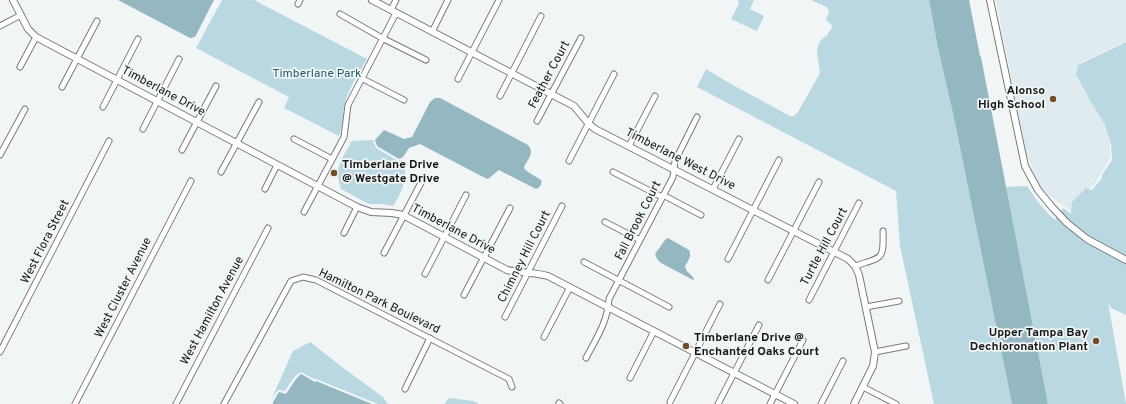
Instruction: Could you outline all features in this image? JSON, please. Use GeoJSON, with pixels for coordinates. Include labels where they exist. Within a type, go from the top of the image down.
{"type":"FeatureCollection","features":[{"type":"Feature","properties":{"kind":"street","name":"Timberlane Drive"},"geometry":{"type":"LineString","coordinates":[[13,0],[28,28],[36,37],[357,207],[371,212],[403,215],[508,270],[538,273],[548,276],[794,404]]}},
{"type":"Feature","properties":{"kind":"street","name":"Timberlane West Drive"},"geometry":{"type":"LineString","coordinates":[[372,0],[574,106],[595,129],[834,251],[848,259],[855,266]]}},
{"type":"Feature","properties":{"kind":"street"},"geometry":{"type":"LineString","coordinates":[[304,212],[344,137],[348,105],[382,38],[393,12],[396,0]]}},
{"type":"Feature","properties":{"kind":"street"},"geometry":{"type":"LineString","coordinates":[[432,32],[448,0]]}},
{"type":"Feature","properties":{"kind":"street"},"geometry":{"type":"LineString","coordinates":[[458,79],[499,0]]}},
{"type":"Feature","properties":{"kind":"street"},"geometry":{"type":"LineString","coordinates":[[990,0],[1025,166],[1038,190],[1067,223],[1087,239],[1126,260]]}},
{"type":"Feature","properties":{"kind":"street"},"geometry":{"type":"LineString","coordinates":[[340,14],[382,38],[426,60]]}},
{"type":"Feature","properties":{"kind":"street"},"geometry":{"type":"LineString","coordinates":[[0,26],[21,15]]}},
{"type":"Feature","properties":{"kind":"street"},"geometry":{"type":"LineString","coordinates":[[500,96],[541,16]]}},
{"type":"Feature","properties":{"kind":"street"},"geometry":{"type":"LineString","coordinates":[[62,87],[97,21]]}},
{"type":"Feature","properties":{"kind":"street"},"geometry":{"type":"LineString","coordinates":[[20,67],[36,37]]}},
{"type":"Feature","properties":{"kind":"street","name":"Feather Court"},"geometry":{"type":"LineString","coordinates":[[538,121],[581,38]]}},
{"type":"Feature","properties":{"kind":"street"},"geometry":{"type":"LineString","coordinates":[[103,107],[138,39]]}},
{"type":"Feature","properties":{"kind":"street"},"geometry":{"type":"LineString","coordinates":[[143,129],[179,58]]}},
{"type":"Feature","properties":{"kind":"street"},"geometry":{"type":"LineString","coordinates":[[569,161],[614,74]]}},
{"type":"Feature","properties":{"kind":"street"},"geometry":{"type":"LineString","coordinates":[[362,78],[404,100]]}},
{"type":"Feature","properties":{"kind":"street"},"geometry":{"type":"LineString","coordinates":[[182,150],[216,86]]}},
{"type":"Feature","properties":{"kind":"street"},"geometry":{"type":"LineString","coordinates":[[629,146],[655,96]]}},
{"type":"Feature","properties":{"kind":"street"},"geometry":{"type":"LineString","coordinates":[[222,172],[259,102]]}},
{"type":"Feature","properties":{"kind":"street"},"geometry":{"type":"LineString","coordinates":[[0,155],[24,109]]}},
{"type":"Feature","properties":{"kind":"street","name":"Fall Brook Court"},"geometry":{"type":"LineString","coordinates":[[586,358],[606,319],[609,299],[663,196],[672,177],[675,161],[697,117]]}},
{"type":"Feature","properties":{"kind":"street"},"geometry":{"type":"LineString","coordinates":[[294,139],[332,159]]}},
{"type":"Feature","properties":{"kind":"street"},"geometry":{"type":"LineString","coordinates":[[713,189],[739,139]]}},
{"type":"Feature","properties":{"kind":"street","name":"West Flora Street"},"geometry":{"type":"LineString","coordinates":[[0,352],[109,141]]}},
{"type":"Feature","properties":{"kind":"street"},"geometry":{"type":"LineString","coordinates":[[728,259],[779,160]]}},
{"type":"Feature","properties":{"kind":"street"},"geometry":{"type":"LineString","coordinates":[[265,188],[277,165]]}},
{"type":"Feature","properties":{"kind":"street"},"geometry":{"type":"LineString","coordinates":[[613,172],[701,215]]}},
{"type":"Feature","properties":{"kind":"street"},"geometry":{"type":"LineString","coordinates":[[384,253],[423,178]]}},
{"type":"Feature","properties":{"kind":"street","name":"West Cluster Avenue"},"geometry":{"type":"LineString","coordinates":[[75,404],[191,181]]}},
{"type":"Feature","properties":{"kind":"street"},"geometry":{"type":"LineString","coordinates":[[768,280],[819,182]]}},
{"type":"Feature","properties":{"kind":"street"},"geometry":{"type":"LineString","coordinates":[[425,274],[466,195]]}},
{"type":"Feature","properties":{"kind":"street","name":"Turtle Hill Court"},"geometry":{"type":"LineString","coordinates":[[808,300],[859,203]]}},
{"type":"Feature","properties":{"kind":"street","name":"Chimney Hill Court"},"geometry":{"type":"LineString","coordinates":[[505,317],[562,206]]}},
{"type":"Feature","properties":{"kind":"street"},"geometry":{"type":"LineString","coordinates":[[344,233],[357,207]]}},
{"type":"Feature","properties":{"kind":"street"},"geometry":{"type":"LineString","coordinates":[[464,295],[510,208]]}},
{"type":"Feature","properties":{"kind":"street"},"geometry":{"type":"LineString","coordinates":[[605,222],[640,240]]}},
{"type":"Feature","properties":{"kind":"street","name":"West Hamilton Avenue"},"geometry":{"type":"LineString","coordinates":[[176,404],[268,228]]}},
{"type":"Feature","properties":{"kind":"street"},"geometry":{"type":"LineString","coordinates":[[854,404],[873,366],[875,352],[859,275],[855,266],[876,259],[882,255],[884,248],[883,231]]}},
{"type":"Feature","properties":{"kind":"street"},"geometry":{"type":"LineString","coordinates":[[584,262],[669,307]]}},
{"type":"Feature","properties":{"kind":"street","name":"Hamilton Park Boulevard"},"geometry":{"type":"LineString","coordinates":[[224,404],[291,281],[303,277],[316,280],[509,379],[512,387]]}},
{"type":"Feature","properties":{"kind":"street"},"geometry":{"type":"LineString","coordinates":[[544,337],[570,287]]}},
{"type":"Feature","properties":{"kind":"street"},"geometry":{"type":"LineString","coordinates":[[866,307],[899,301]]}},
{"type":"Feature","properties":{"kind":"street"},"geometry":{"type":"LineString","coordinates":[[670,402],[720,304]]}},
{"type":"Feature","properties":{"kind":"street"},"geometry":{"type":"LineString","coordinates":[[718,404],[760,325]]}},
{"type":"Feature","properties":{"kind":"street"},"geometry":{"type":"LineString","coordinates":[[630,378],[654,331]]}},
{"type":"Feature","properties":{"kind":"street"},"geometry":{"type":"LineString","coordinates":[[405,389],[430,338]]}},
{"type":"Feature","properties":{"kind":"street"},"geometry":{"type":"LineString","coordinates":[[770,404],[803,340]]}},
{"type":"Feature","properties":{"kind":"street"},"geometry":{"type":"LineString","coordinates":[[875,352],[906,346]]}},
{"type":"Feature","properties":{"kind":"street"},"geometry":{"type":"LineString","coordinates":[[821,404],[843,361]]}},
{"type":"Feature","properties":{"kind":"street"},"geometry":{"type":"LineString","coordinates":[[863,387],[896,404]]}},
{"type":"Feature","properties":{"kind":"shaded area"},"geometry":{"type":"Polygon","coordinates":[[[118,0],[214,0],[195,37],[190,38],[118,0]]]}},
{"type":"Feature","properties":{"kind":"shaded area"},"geometry":{"type":"Polygon","coordinates":[[[929,0],[969,0],[1048,404],[1012,404],[929,0]]]}},
{"type":"Feature","properties":{"kind":"shaded area","name":"Alonso High School"},"geometry":{"type":"Polygon","coordinates":[[[996,0],[1126,0],[1126,41],[1080,63],[1076,72],[1106,126],[1110,142],[1110,158],[1098,179],[1072,212],[1040,188],[1026,153],[996,0]]]}},
{"type":"Feature","properties":{"kind":"shaded area"},"geometry":{"type":"Polygon","coordinates":[[[435,98],[440,98],[528,145],[531,153],[524,167],[525,170],[541,180],[540,186],[536,189],[499,170],[487,179],[420,144],[409,148],[403,157],[399,159],[377,146],[375,140],[384,130],[404,139],[412,137],[430,102],[435,98]]]}},
{"type":"Feature","properties":{"kind":"shaded area"},"geometry":{"type":"Polygon","coordinates":[[[668,238],[689,250],[690,256],[685,266],[686,270],[694,279],[693,280],[661,263],[657,259],[655,254],[668,238]]]}},
{"type":"Feature","properties":{"kind":"shaded area"},"geometry":{"type":"Polygon","coordinates":[[[301,374],[315,382],[316,381],[372,404],[273,404],[279,392],[286,394],[301,374]]]}},
{"type":"Feature","properties":{"kind":"green space","name":"Timberlane Park"},"geometry":{"type":"Polygon","coordinates":[[[222,0],[254,0],[367,59],[346,99],[342,127],[339,136],[284,108],[289,97],[196,48],[222,0]]]}},
{"type":"Feature","properties":{"kind":"green space"},"geometry":{"type":"Polygon","coordinates":[[[738,0],[754,0],[750,9],[764,16],[757,31],[731,19],[739,4],[738,0]]]}},
{"type":"Feature","properties":{"kind":"green space"},"geometry":{"type":"Polygon","coordinates":[[[811,0],[929,0],[1012,404],[934,404],[900,246],[896,191],[697,87],[706,69],[790,116],[794,116],[798,112],[820,73],[817,51],[818,46],[833,26],[826,19],[829,12],[828,8],[811,0]]]}},
{"type":"Feature","properties":{"kind":"green space"},"geometry":{"type":"Polygon","coordinates":[[[1126,42],[1126,257],[1089,237],[1060,212],[1063,208],[1071,214],[1072,202],[1086,188],[1093,189],[1102,178],[1102,175],[1112,160],[1111,144],[1105,125],[1076,74],[1078,65],[1126,42]]]}},
{"type":"Feature","properties":{"kind":"green space"},"geometry":{"type":"Polygon","coordinates":[[[373,140],[376,148],[398,161],[402,160],[405,163],[403,186],[400,195],[393,206],[369,204],[341,189],[337,173],[341,160],[352,141],[373,140]]]}},
{"type":"Feature","properties":{"kind":"green space"},"geometry":{"type":"Polygon","coordinates":[[[1027,186],[1033,196],[1055,220],[1057,217],[1086,242],[1126,263],[1126,315],[1111,308],[1108,302],[1126,404],[1048,404],[1006,187],[1027,186]]]}},
{"type":"Feature","properties":{"kind":"green space"},"geometry":{"type":"Polygon","coordinates":[[[310,342],[383,397],[388,404],[378,404],[314,379],[301,372],[294,377],[285,391],[278,390],[272,398],[293,351],[310,342]]]}},
{"type":"Feature","properties":{"kind":"green space"},"geometry":{"type":"Polygon","coordinates":[[[449,398],[473,401],[479,404],[444,404],[449,398]]]}},
{"type":"Feature","properties":{"kind":"place","name":"Alonso High School"},"geometry":{"type":"Point","coordinates":[1053,99]}},
{"type":"Feature","properties":{"kind":"place","name":"Timberlane Drive @ Westgate Drive"},"geometry":{"type":"Point","coordinates":[334,173]}},
{"type":"Feature","properties":{"kind":"place","name":"Upper Tampa Bay Dechloronation Plant"},"geometry":{"type":"Point","coordinates":[1096,341]}},
{"type":"Feature","properties":{"kind":"place","name":"Timberlane Drive @ Enchanted Oaks Court"},"geometry":{"type":"Point","coordinates":[686,346]}}]}
